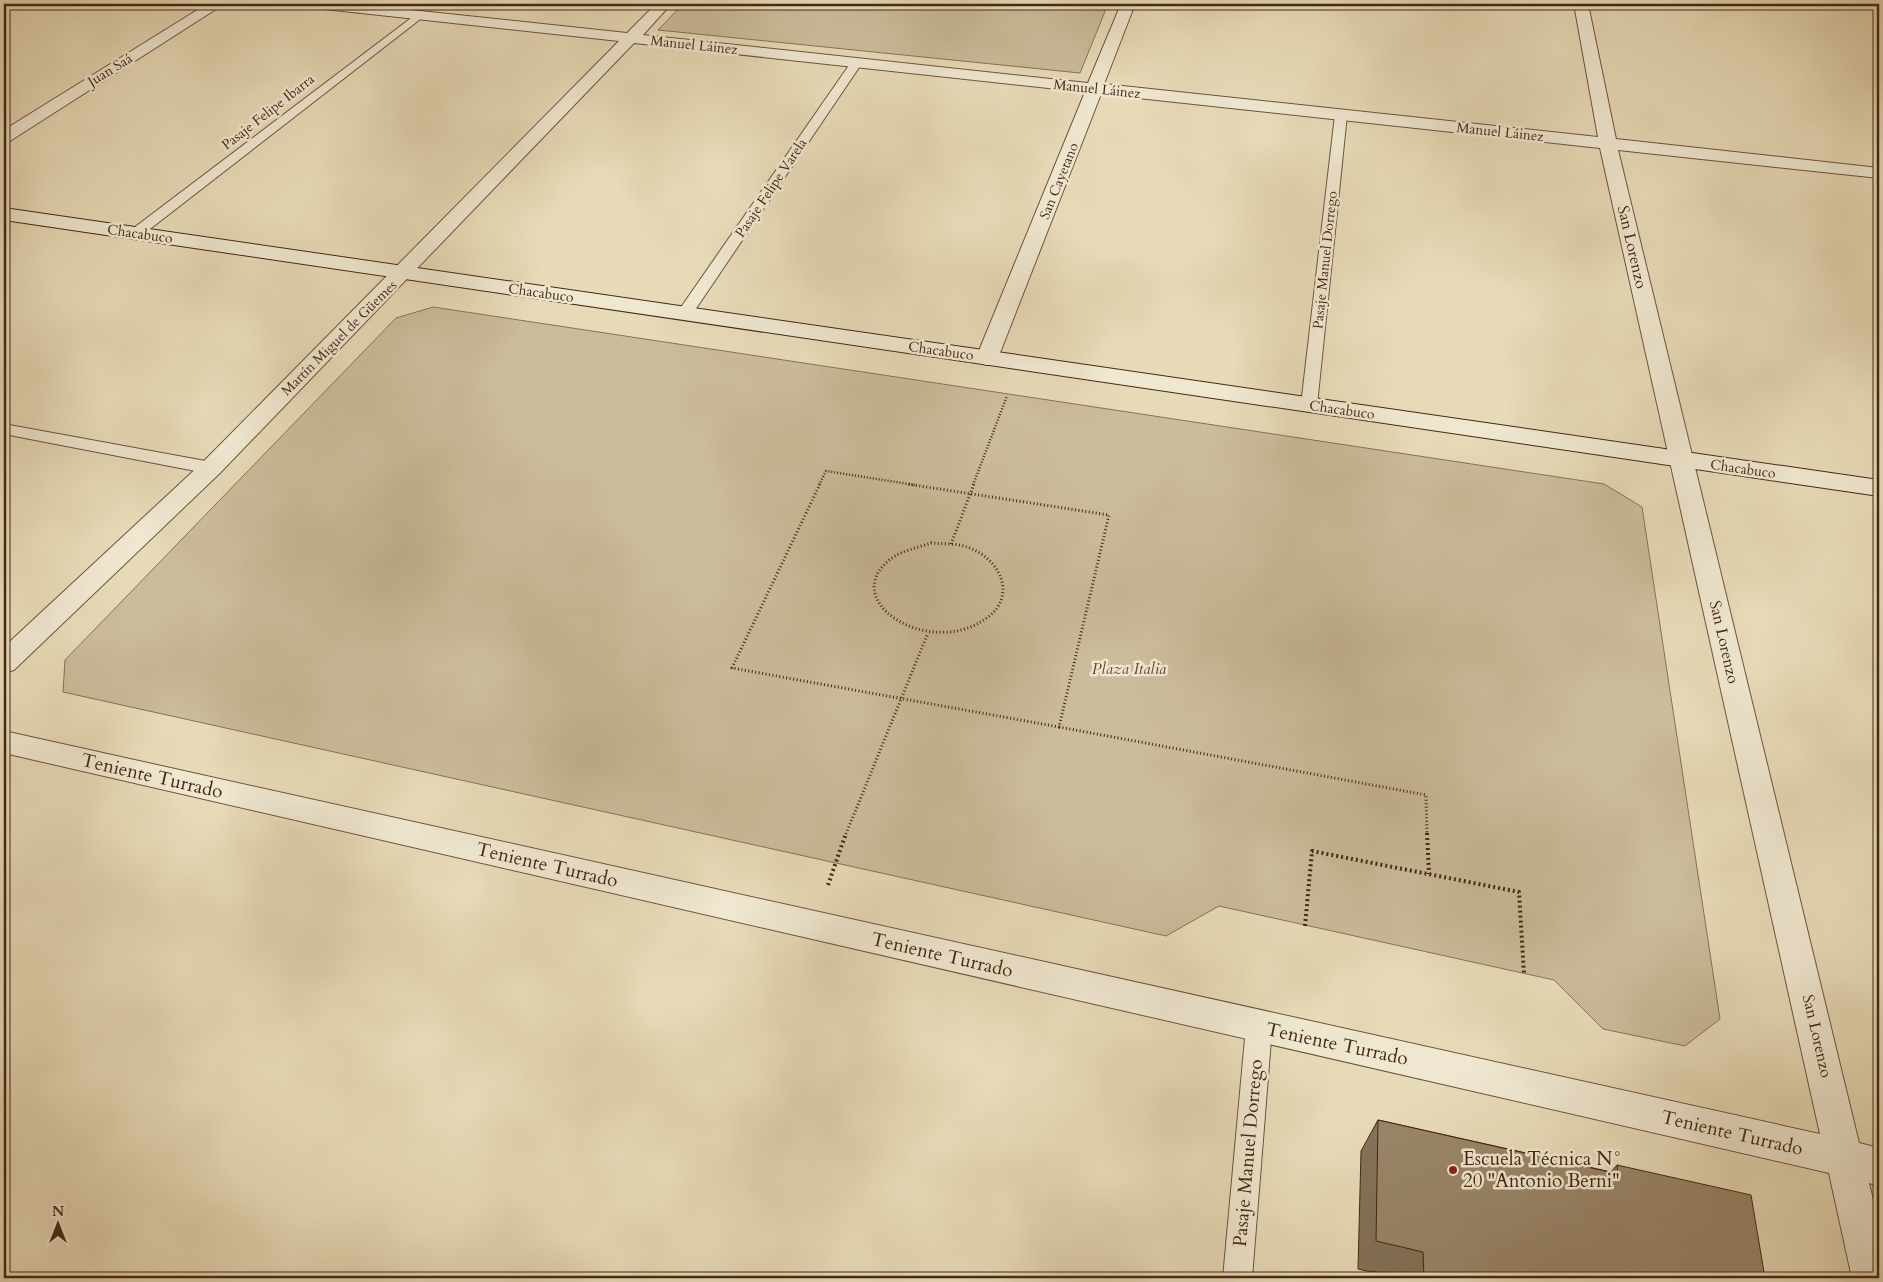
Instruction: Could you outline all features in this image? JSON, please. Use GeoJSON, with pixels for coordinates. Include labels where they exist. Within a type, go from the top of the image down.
{"type":"FeatureCollection","features":[{"type":"Feature","properties":{"kind":"street","name":"Juan Saá"},"geometry":{"type":"LineString","coordinates":[[4,137],[217,4]]}},
{"type":"Feature","properties":{"kind":"street","name":"Manuel Láinez"},"geometry":{"type":"LineString","coordinates":[[315,4],[1879,173]]}},
{"type":"Feature","properties":{"kind":"street","name":"Martín Miguel de Güemes"},"geometry":{"type":"LineString","coordinates":[[4,663],[211,468],[664,4]]}},
{"type":"Feature","properties":{"kind":"street","name":"San Cayetano"},"geometry":{"type":"LineString","coordinates":[[987,358],[1096,89],[1102,67],[1128,4]]}},
{"type":"Feature","properties":{"kind":"street","name":"San Lorenzo"},"geometry":{"type":"LineString","coordinates":[[1582,4],[1608,144],[1681,460],[1863,1163],[1872,1278]]}},
{"type":"Feature","properties":{"kind":"street","name":"Chacabuco"},"geometry":{"type":"LineString","coordinates":[[4,214],[402,274],[685,313],[1879,488]]}},
{"type":"Feature","properties":{"kind":"street","name":"Teniente Turrado"},"geometry":{"type":"LineString","coordinates":[[4,742],[1863,1163]]}},
{"type":"Feature","properties":{"kind":"lane","name":"Pasaje Felipe Ibarra"},"geometry":{"type":"LineString","coordinates":[[136,233],[418,15]]}},
{"type":"Feature","properties":{"kind":"lane","name":"Pasaje Felipe Varela"},"geometry":{"type":"LineString","coordinates":[[685,313],[856,63]]}},
{"type":"Feature","properties":{"kind":"lane","name":"Pasaje Manuel Dorrego"},"geometry":{"type":"LineString","coordinates":[[1309,405],[1341,115]]}},
{"type":"Feature","properties":{"kind":"lane"},"geometry":{"type":"LineString","coordinates":[[4,429],[211,468]]}},
{"type":"Feature","properties":{"kind":"lane","name":"Pasaje Manuel Dorrego"},"geometry":{"type":"LineString","coordinates":[[1237,1278],[1260,1027]]}},
{"type":"Feature","properties":{"kind":"path"},"geometry":{"type":"LineString","coordinates":[[952,544],[1019,363]]}},
{"type":"Feature","properties":{"kind":"path"},"geometry":{"type":"LineString","coordinates":[[1059,727],[1109,515],[826,471],[732,668],[1426,794],[1429,874]]}},
{"type":"Feature","properties":{"kind":"path"},"geometry":{"type":"LineString","coordinates":[[931,543],[952,544],[972,549],[989,559],[1000,572],[1005,588],[1002,602],[991,616],[973,627],[951,633],[928,633],[906,627],[890,618],[879,606],[874,592],[875,578],[883,565],[896,555],[913,547],[931,543]]}},
{"type":"Feature","properties":{"kind":"path"},"geometry":{"type":"LineString","coordinates":[[816,926],[835,861],[928,633]]}},
{"type":"Feature","properties":{"kind":"path"},"geometry":{"type":"LineString","coordinates":[[1305,926],[1312,851],[1519,892],[1524,974]]}},
{"type":"Feature","properties":{"kind":"green space"},"geometry":{"type":"Polygon","coordinates":[[[683,4],[1108,4],[1080,73],[658,30],[683,4]]]}},
{"type":"Feature","properties":{"kind":"green space","name":"Plaza Italia"},"geometry":{"type":"Polygon","coordinates":[[[433,307],[1604,484],[1642,507],[1720,1019],[1685,1046],[1603,1029],[1554,980],[1219,906],[1166,936],[63,692],[65,660],[396,318],[433,307]]]}},
{"type":"Feature","properties":{"kind":"building","name":"Escuela Técnica N° 20 \"Antonio Berni\""},"geometry":{"type":"Polygon","coordinates":[[[1378,1120],[1618,1174],[1617,1165],[1751,1195],[1765,1278],[1424,1278],[1423,1252],[1376,1241],[1378,1120]]]}},
{"type":"Feature","properties":{"kind":"building"},"geometry":{"type":"Polygon","coordinates":[[[1372,1271],[1402,1278],[1372,1278],[1372,1271]]]}},
{"type":"Feature","properties":{"kind":"place","name":"Escuela Técnica N° 20 \"Antonio Berni\""},"geometry":{"type":"Point","coordinates":[1453,1170]}}]}
